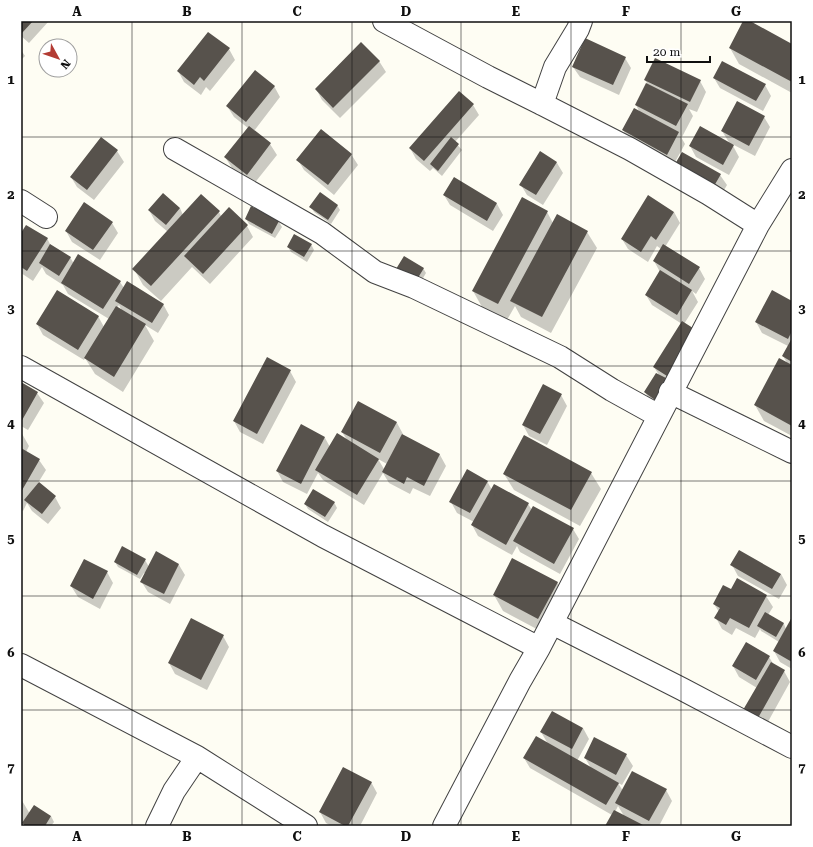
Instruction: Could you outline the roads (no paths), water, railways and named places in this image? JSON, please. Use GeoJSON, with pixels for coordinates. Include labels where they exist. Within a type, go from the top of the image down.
{"type":"FeatureCollection","features":[{"type":"Feature","properties":{"kind":"street"},"geometry":{"type":"LineString","coordinates":[[384,21],[488,77],[630,149],[709,194],[758,225]]}},
{"type":"Feature","properties":{"kind":"street"},"geometry":{"type":"LineString","coordinates":[[542,104],[555,68],[578,29],[581,21]]}},
{"type":"Feature","properties":{"kind":"street"},"geometry":{"type":"LineString","coordinates":[[175,149],[322,233],[375,272],[414,287],[560,357],[612,390],[659,416]]}},
{"type":"Feature","properties":{"kind":"street"},"geometry":{"type":"LineString","coordinates":[[444,826],[520,681],[539,648],[670,392],[758,225],[792,170]]}},
{"type":"Feature","properties":{"kind":"street"},"geometry":{"type":"LineString","coordinates":[[21,201],[46,217]]}},
{"type":"Feature","properties":{"kind":"street"},"geometry":{"type":"LineString","coordinates":[[21,367],[323,536],[539,648]]}},
{"type":"Feature","properties":{"kind":"street"},"geometry":{"type":"LineString","coordinates":[[670,392],[792,452]]}},
{"type":"Feature","properties":{"kind":"street"},"geometry":{"type":"LineString","coordinates":[[552,623],[710,703],[792,747]]}},
{"type":"Feature","properties":{"kind":"street"},"geometry":{"type":"LineString","coordinates":[[21,666],[197,757],[306,826]]}},
{"type":"Feature","properties":{"kind":"street"},"geometry":{"type":"LineString","coordinates":[[157,826],[174,791],[197,757]]}}]}
